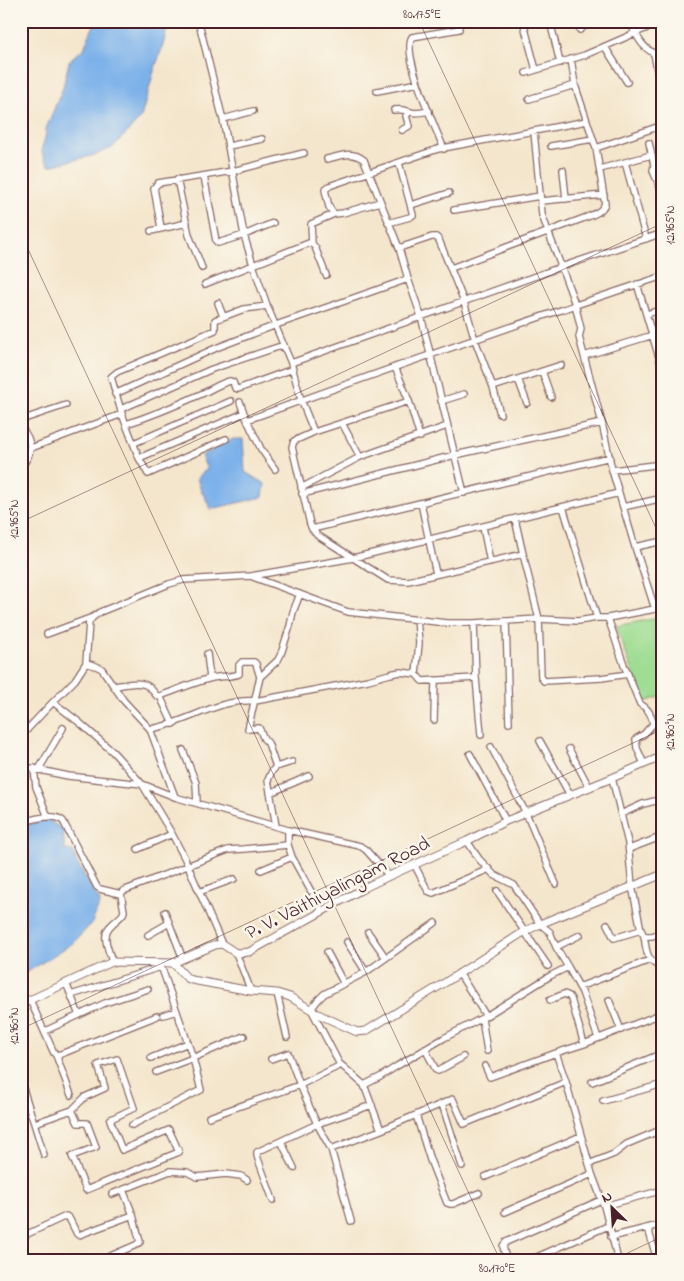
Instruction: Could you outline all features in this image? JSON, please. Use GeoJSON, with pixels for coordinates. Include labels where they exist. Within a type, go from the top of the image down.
{"type":"FeatureCollection","features":[{"type":"Feature","properties":{"kind":"street"},"geometry":{"type":"LineString","coordinates":[[197,21],[223,119],[244,235],[267,306],[292,366],[301,400],[314,432]]}},
{"type":"Feature","properties":{"kind":"street"},"geometry":{"type":"LineString","coordinates":[[444,148],[418,83],[410,40],[412,37],[459,29],[458,21]]}},
{"type":"Feature","properties":{"kind":"street"},"geometry":{"type":"LineString","coordinates":[[523,21],[536,70]]}},
{"type":"Feature","properties":{"kind":"street"},"geometry":{"type":"LineString","coordinates":[[550,21],[560,63]]}},
{"type":"Feature","properties":{"kind":"street"},"geometry":{"type":"LineString","coordinates":[[578,21],[580,30],[591,21]]}},
{"type":"Feature","properties":{"kind":"street"},"geometry":{"type":"LineString","coordinates":[[629,21],[645,48],[663,57]]}},
{"type":"Feature","properties":{"kind":"street"},"geometry":{"type":"LineString","coordinates":[[526,73],[605,47],[663,21]]}},
{"type":"Feature","properties":{"kind":"street"},"geometry":{"type":"LineString","coordinates":[[605,47],[627,82]]}},
{"type":"Feature","properties":{"kind":"street"},"geometry":{"type":"LineString","coordinates":[[654,54],[663,87]]}},
{"type":"Feature","properties":{"kind":"street"},"geometry":{"type":"LineString","coordinates":[[451,268],[600,212],[605,204],[594,139],[576,85],[571,59]]}},
{"type":"Feature","properties":{"kind":"street"},"geometry":{"type":"LineString","coordinates":[[377,91],[418,83]]}},
{"type":"Feature","properties":{"kind":"street"},"geometry":{"type":"LineString","coordinates":[[529,99],[576,85]]}},
{"type":"Feature","properties":{"kind":"street"},"geometry":{"type":"LineString","coordinates":[[394,110],[404,109],[417,113],[429,111]]}},
{"type":"Feature","properties":{"kind":"street"},"geometry":{"type":"LineString","coordinates":[[223,119],[253,111]]}},
{"type":"Feature","properties":{"kind":"street"},"geometry":{"type":"LineString","coordinates":[[402,130],[408,126],[406,116],[409,112]]}},
{"type":"Feature","properties":{"kind":"street"},"geometry":{"type":"LineString","coordinates":[[334,214],[329,207],[326,187],[444,148],[587,121]]}},
{"type":"Feature","properties":{"kind":"street"},"geometry":{"type":"LineString","coordinates":[[596,148],[663,125]]}},
{"type":"Feature","properties":{"kind":"street"},"geometry":{"type":"LineString","coordinates":[[534,132],[542,214],[547,232],[575,304],[581,329],[579,337],[602,423],[612,470],[655,609]]}},
{"type":"Feature","properties":{"kind":"street"},"geometry":{"type":"LineString","coordinates":[[228,146],[262,139]]}},
{"type":"Feature","properties":{"kind":"street"},"geometry":{"type":"LineString","coordinates":[[551,146],[594,139]]}},
{"type":"Feature","properties":{"kind":"street"},"geometry":{"type":"LineString","coordinates":[[649,143],[654,165],[653,171],[663,194]]}},
{"type":"Feature","properties":{"kind":"street"},"geometry":{"type":"LineString","coordinates":[[161,228],[154,188],[158,183],[233,171],[304,153]]}},
{"type":"Feature","properties":{"kind":"street"},"geometry":{"type":"LineString","coordinates":[[327,159],[349,154],[359,156],[364,160],[370,173],[399,248],[421,316],[464,493]]}},
{"type":"Feature","properties":{"kind":"street"},"geometry":{"type":"LineString","coordinates":[[600,169],[651,155]]}},
{"type":"Feature","properties":{"kind":"street"},"geometry":{"type":"LineString","coordinates":[[625,162],[646,239]]}},
{"type":"Feature","properties":{"kind":"street"},"geometry":{"type":"LineString","coordinates":[[388,222],[413,215],[399,163]]}},
{"type":"Feature","properties":{"kind":"street"},"geometry":{"type":"LineString","coordinates":[[654,165],[663,163]]}},
{"type":"Feature","properties":{"kind":"street"},"geometry":{"type":"LineString","coordinates":[[563,170],[566,199]]}},
{"type":"Feature","properties":{"kind":"street"},"geometry":{"type":"LineString","coordinates":[[204,176],[216,241],[218,243],[273,223]]}},
{"type":"Feature","properties":{"kind":"street"},"geometry":{"type":"LineString","coordinates":[[177,179],[189,235],[202,268]]}},
{"type":"Feature","properties":{"kind":"street"},"geometry":{"type":"LineString","coordinates":[[411,205],[448,193]]}},
{"type":"Feature","properties":{"kind":"street"},"geometry":{"type":"LineString","coordinates":[[454,210],[541,198],[566,199],[604,196]]}},
{"type":"Feature","properties":{"kind":"street"},"geometry":{"type":"LineString","coordinates":[[326,275],[312,244],[311,224],[334,214],[380,202]]}},
{"type":"Feature","properties":{"kind":"street"},"geometry":{"type":"LineString","coordinates":[[151,231],[187,223]]}},
{"type":"Feature","properties":{"kind":"street"},"geometry":{"type":"LineString","coordinates":[[126,424],[159,413],[227,382],[233,382],[238,389],[421,316],[663,233]]}},
{"type":"Feature","properties":{"kind":"street"},"geometry":{"type":"LineString","coordinates":[[399,248],[432,236],[440,240],[464,302],[500,414]]}},
{"type":"Feature","properties":{"kind":"street"},"geometry":{"type":"LineString","coordinates":[[205,284],[306,244],[312,244]]}},
{"type":"Feature","properties":{"kind":"street"},"geometry":{"type":"LineString","coordinates":[[246,418],[575,304],[663,276]]}},
{"type":"Feature","properties":{"kind":"street"},"geometry":{"type":"LineString","coordinates":[[115,394],[216,348],[408,279]]}},
{"type":"Feature","properties":{"kind":"street"},"geometry":{"type":"LineString","coordinates":[[637,284],[653,334],[660,364],[663,366]]}},
{"type":"Feature","properties":{"kind":"street"},"geometry":{"type":"LineString","coordinates":[[218,303],[223,316]]}},
{"type":"Feature","properties":{"kind":"street"},"geometry":{"type":"LineString","coordinates":[[226,439],[148,474],[139,458],[110,378],[112,374],[215,330],[215,320],[223,316],[244,309],[267,306]]}},
{"type":"Feature","properties":{"kind":"street"},"geometry":{"type":"LineString","coordinates":[[647,314],[663,309]]}},
{"type":"Feature","properties":{"kind":"street"},"geometry":{"type":"LineString","coordinates":[[584,356],[653,334]]}},
{"type":"Feature","properties":{"kind":"street"},"geometry":{"type":"LineString","coordinates":[[31,448],[122,412],[212,369],[284,345]]}},
{"type":"Feature","properties":{"kind":"street"},"geometry":{"type":"LineString","coordinates":[[493,388],[561,365]]}},
{"type":"Feature","properties":{"kind":"street"},"geometry":{"type":"LineString","coordinates":[[395,367],[420,437]]}},
{"type":"Feature","properties":{"kind":"street"},"geometry":{"type":"LineString","coordinates":[[542,371],[551,397]]}},
{"type":"Feature","properties":{"kind":"street"},"geometry":{"type":"LineString","coordinates":[[518,379],[527,403]]}},
{"type":"Feature","properties":{"kind":"street"},"geometry":{"type":"LineString","coordinates":[[441,401],[464,394]]}},
{"type":"Feature","properties":{"kind":"street"},"geometry":{"type":"LineString","coordinates":[[134,443],[230,401]]}},
{"type":"Feature","properties":{"kind":"street"},"geometry":{"type":"LineString","coordinates":[[408,401],[342,422],[294,441],[302,491],[312,530],[388,580],[408,581],[524,554]]}},
{"type":"Feature","properties":{"kind":"street"},"geometry":{"type":"LineString","coordinates":[[240,402],[246,418],[274,469]]}},
{"type":"Feature","properties":{"kind":"street"},"geometry":{"type":"LineString","coordinates":[[21,420],[66,405]]}},
{"type":"Feature","properties":{"kind":"street"},"geometry":{"type":"LineString","coordinates":[[139,458],[242,414],[246,418]]}},
{"type":"Feature","properties":{"kind":"street"},"geometry":{"type":"LineString","coordinates":[[342,422],[360,457]]}},
{"type":"Feature","properties":{"kind":"street"},"geometry":{"type":"LineString","coordinates":[[302,491],[602,423]]}},
{"type":"Feature","properties":{"kind":"street"},"geometry":{"type":"LineString","coordinates":[[302,491],[360,457],[447,426]]}},
{"type":"Feature","properties":{"kind":"street"},"geometry":{"type":"LineString","coordinates":[[21,428],[25,432],[31,448],[27,461],[21,466]]}},
{"type":"Feature","properties":{"kind":"street"},"geometry":{"type":"LineString","coordinates":[[312,530],[610,457]]}},
{"type":"Feature","properties":{"kind":"street"},"geometry":{"type":"LineString","coordinates":[[612,470],[663,464]]}},
{"type":"Feature","properties":{"kind":"street"},"geometry":{"type":"LineString","coordinates":[[47,634],[93,617],[100,612],[169,584],[184,580],[251,576],[353,558],[619,494]]}},
{"type":"Feature","properties":{"kind":"street"},"geometry":{"type":"LineString","coordinates":[[623,507],[663,498]]}},
{"type":"Feature","properties":{"kind":"street"},"geometry":{"type":"LineString","coordinates":[[421,503],[436,574]]}},
{"type":"Feature","properties":{"kind":"street"},"geometry":{"type":"LineString","coordinates":[[564,507],[597,618]]}},
{"type":"Feature","properties":{"kind":"street"},"geometry":{"type":"LineString","coordinates":[[515,519],[539,619],[540,677],[542,680],[601,678],[628,674]]}},
{"type":"Feature","properties":{"kind":"street"},"geometry":{"type":"LineString","coordinates":[[483,527],[490,562]]}},
{"type":"Feature","properties":{"kind":"street"},"geometry":{"type":"LineString","coordinates":[[635,547],[663,541]]}},
{"type":"Feature","properties":{"kind":"street"},"geometry":{"type":"LineString","coordinates":[[251,576],[348,612],[446,623],[539,619],[578,621],[608,618],[663,606]]}},
{"type":"Feature","properties":{"kind":"street"},"geometry":{"type":"LineString","coordinates":[[260,677],[278,660],[281,654],[300,594]]}},
{"type":"Feature","properties":{"kind":"street"},"geometry":{"type":"LineString","coordinates":[[21,736],[75,680],[86,664],[88,628],[89,622],[93,617]]}},
{"type":"Feature","properties":{"kind":"street"},"geometry":{"type":"LineString","coordinates":[[608,618],[640,704],[652,716],[653,724]]}},
{"type":"Feature","properties":{"kind":"street"},"geometry":{"type":"LineString","coordinates":[[416,619],[419,643],[416,674]]}},
{"type":"Feature","properties":{"kind":"street"},"geometry":{"type":"LineString","coordinates":[[506,621],[510,723]]}},
{"type":"Feature","properties":{"kind":"street"},"geometry":{"type":"LineString","coordinates":[[474,623],[481,735]]}},
{"type":"Feature","properties":{"kind":"street"},"geometry":{"type":"LineString","coordinates":[[207,654],[210,678]]}},
{"type":"Feature","properties":{"kind":"street"},"geometry":{"type":"LineString","coordinates":[[160,696],[210,678],[237,675],[239,674],[239,665],[242,662],[254,662],[260,677],[248,729],[259,728],[268,744],[276,766]]}},
{"type":"Feature","properties":{"kind":"street"},"geometry":{"type":"LineString","coordinates":[[86,664],[102,669],[124,700],[150,729],[175,797]]}},
{"type":"Feature","properties":{"kind":"street"},"geometry":{"type":"LineString","coordinates":[[150,729],[164,727],[238,701],[255,700],[368,680],[400,672],[416,674],[422,681],[476,678]]}},
{"type":"Feature","properties":{"kind":"street"},"geometry":{"type":"LineString","coordinates":[[434,720],[435,680]]}},
{"type":"Feature","properties":{"kind":"street"},"geometry":{"type":"LineString","coordinates":[[115,686],[148,685],[160,696],[173,724]]}},
{"type":"Feature","properties":{"kind":"street"},"geometry":{"type":"LineString","coordinates":[[52,702],[80,723],[112,752],[142,784],[172,834],[222,944]]}},
{"type":"Feature","properties":{"kind":"street"},"geometry":{"type":"LineString","coordinates":[[21,718],[27,730]]}},
{"type":"Feature","properties":{"kind":"street"},"geometry":{"type":"LineString","coordinates":[[644,764],[637,748],[636,739],[644,734],[653,724],[663,719]]}},
{"type":"Feature","properties":{"kind":"street"},"geometry":{"type":"LineString","coordinates":[[48,817],[36,787],[37,769],[63,728]]}},
{"type":"Feature","properties":{"kind":"street"},"geometry":{"type":"LineString","coordinates":[[540,741],[570,795]]}},
{"type":"Feature","properties":{"kind":"street"},"geometry":{"type":"LineString","coordinates":[[491,747],[526,813],[556,884]]}},
{"type":"Feature","properties":{"kind":"street"},"geometry":{"type":"LineString","coordinates":[[183,750],[196,783],[197,803]]}},
{"type":"Feature","properties":{"kind":"street"},"geometry":{"type":"LineString","coordinates":[[569,750],[589,787]]}},
{"type":"Feature","properties":{"kind":"street"},"geometry":{"type":"LineString","coordinates":[[470,754],[506,821]]}},
{"type":"Feature","properties":{"kind":"street","name":"P. V. Vaithiyalingam Road"},"geometry":{"type":"LineString","coordinates":[[21,1004],[112,962],[160,965],[172,963],[215,945],[222,944],[236,953],[250,952],[322,911],[414,864],[467,841],[506,821],[663,756]]}},
{"type":"Feature","properties":{"kind":"street"},"geometry":{"type":"LineString","coordinates":[[276,826],[268,780],[276,766],[292,762]]}},
{"type":"Feature","properties":{"kind":"street"},"geometry":{"type":"LineString","coordinates":[[21,766],[68,776],[142,784],[175,797],[288,830],[360,846],[366,850],[389,876]]}},
{"type":"Feature","properties":{"kind":"street"},"geometry":{"type":"LineString","coordinates":[[270,793],[309,776]]}},
{"type":"Feature","properties":{"kind":"street"},"geometry":{"type":"LineString","coordinates":[[612,778],[629,849],[632,886],[648,957],[655,964],[663,963]]}},
{"type":"Feature","properties":{"kind":"street"},"geometry":{"type":"LineString","coordinates":[[621,814],[643,804],[663,799]]}},
{"type":"Feature","properties":{"kind":"street"},"geometry":{"type":"LineString","coordinates":[[21,822],[58,817],[63,821],[97,887],[121,894]]}},
{"type":"Feature","properties":{"kind":"street"},"geometry":{"type":"LineString","coordinates":[[288,830],[288,845],[292,857],[322,911]]}},
{"type":"Feature","properties":{"kind":"street"},"geometry":{"type":"LineString","coordinates":[[138,849],[172,834]]}},
{"type":"Feature","properties":{"kind":"street"},"geometry":{"type":"LineString","coordinates":[[629,849],[663,836]]}},
{"type":"Feature","properties":{"kind":"street"},"geometry":{"type":"LineString","coordinates":[[467,841],[479,860],[489,870],[514,885],[540,924],[550,932],[556,947],[579,987],[598,1038]]}},
{"type":"Feature","properties":{"kind":"street"},"geometry":{"type":"LineString","coordinates":[[121,894],[126,889],[228,850],[288,845]]}},
{"type":"Feature","properties":{"kind":"street"},"geometry":{"type":"LineString","coordinates":[[261,870],[292,857]]}},
{"type":"Feature","properties":{"kind":"street"},"geometry":{"type":"LineString","coordinates":[[414,864],[428,891],[433,893],[489,870]]}},
{"type":"Feature","properties":{"kind":"street"},"geometry":{"type":"LineString","coordinates":[[172,963],[190,979],[251,991],[277,993],[290,997],[320,1015],[357,1032],[361,1032],[459,974],[524,932],[663,874]]}},
{"type":"Feature","properties":{"kind":"street"},"geometry":{"type":"LineString","coordinates":[[200,892],[234,879]]}},
{"type":"Feature","properties":{"kind":"street"},"geometry":{"type":"LineString","coordinates":[[497,890],[548,966]]}},
{"type":"Feature","properties":{"kind":"street"},"geometry":{"type":"LineString","coordinates":[[112,962],[106,933],[123,914],[121,894]]}},
{"type":"Feature","properties":{"kind":"street"},"geometry":{"type":"LineString","coordinates":[[165,912],[183,959]]}},
{"type":"Feature","properties":{"kind":"street"},"geometry":{"type":"LineString","coordinates":[[148,935],[169,923]]}},
{"type":"Feature","properties":{"kind":"street"},"geometry":{"type":"LineString","coordinates":[[311,1009],[324,994],[366,972],[435,923]]}},
{"type":"Feature","properties":{"kind":"street"},"geometry":{"type":"LineString","coordinates":[[606,924],[614,938],[641,930]]}},
{"type":"Feature","properties":{"kind":"street"},"geometry":{"type":"LineString","coordinates":[[368,932],[386,958]]}},
{"type":"Feature","properties":{"kind":"street"},"geometry":{"type":"LineString","coordinates":[[644,936],[652,936],[663,932]]}},
{"type":"Feature","properties":{"kind":"street"},"geometry":{"type":"LineString","coordinates":[[556,947],[580,935]]}},
{"type":"Feature","properties":{"kind":"street"},"geometry":{"type":"LineString","coordinates":[[348,942],[366,972]]}},
{"type":"Feature","properties":{"kind":"street"},"geometry":{"type":"LineString","coordinates":[[327,952],[344,984]]}},
{"type":"Feature","properties":{"kind":"street"},"geometry":{"type":"LineString","coordinates":[[236,953],[251,991]]}},
{"type":"Feature","properties":{"kind":"street"},"geometry":{"type":"LineString","coordinates":[[579,987],[650,960]]}},
{"type":"Feature","properties":{"kind":"street"},"geometry":{"type":"LineString","coordinates":[[71,995],[160,965],[193,1058],[201,1090],[132,1125]]}},
{"type":"Feature","properties":{"kind":"street"},"geometry":{"type":"LineString","coordinates":[[364,1085],[568,967]]}},
{"type":"Feature","properties":{"kind":"street"},"geometry":{"type":"LineString","coordinates":[[459,974],[484,1017],[487,1051]]}},
{"type":"Feature","properties":{"kind":"street"},"geometry":{"type":"LineString","coordinates":[[66,983],[79,1015]]}},
{"type":"Feature","properties":{"kind":"street"},"geometry":{"type":"LineString","coordinates":[[44,1031],[106,1002],[148,990]]}},
{"type":"Feature","properties":{"kind":"street"},"geometry":{"type":"LineString","coordinates":[[277,993],[287,1037]]}},
{"type":"Feature","properties":{"kind":"street"},"geometry":{"type":"LineString","coordinates":[[550,1000],[564,994],[571,998],[584,1044]]}},
{"type":"Feature","properties":{"kind":"street"},"geometry":{"type":"LineString","coordinates":[[30,1000],[56,1055],[72,1095]]}},
{"type":"Feature","properties":{"kind":"street"},"geometry":{"type":"LineString","coordinates":[[609,1000],[620,1030]]}},
{"type":"Feature","properties":{"kind":"street"},"geometry":{"type":"LineString","coordinates":[[311,1009],[339,1063],[364,1085],[381,1130]]}},
{"type":"Feature","properties":{"kind":"street"},"geometry":{"type":"LineString","coordinates":[[56,1055],[177,1010]]}},
{"type":"Feature","properties":{"kind":"street"},"geometry":{"type":"LineString","coordinates":[[485,1066],[490,1077],[584,1044],[663,1013]]}},
{"type":"Feature","properties":{"kind":"street"},"geometry":{"type":"LineString","coordinates":[[656,1016],[663,1030]]}},
{"type":"Feature","properties":{"kind":"street"},"geometry":{"type":"LineString","coordinates":[[156,1072],[244,1036]]}},
{"type":"Feature","properties":{"kind":"street"},"geometry":{"type":"LineString","coordinates":[[151,1058],[188,1043]]}},
{"type":"Feature","properties":{"kind":"street"},"geometry":{"type":"LineString","coordinates":[[425,1049],[437,1071],[463,1057]]}},
{"type":"Feature","properties":{"kind":"street"},"geometry":{"type":"LineString","coordinates":[[271,1059],[288,1053],[317,1124],[331,1149],[351,1221]]}},
{"type":"Feature","properties":{"kind":"street"},"geometry":{"type":"LineString","coordinates":[[556,1053],[592,1174],[604,1206],[618,1260]]}},
{"type":"Feature","properties":{"kind":"street"},"geometry":{"type":"LineString","coordinates":[[592,1082],[663,1053]]}},
{"type":"Feature","properties":{"kind":"street"},"geometry":{"type":"LineString","coordinates":[[35,1123],[72,1110],[85,1097],[106,1088],[98,1065],[117,1059],[134,1108],[110,1120],[122,1150],[169,1130],[179,1152],[86,1190],[72,1156],[96,1147],[87,1123],[78,1123],[72,1110]]}},
{"type":"Feature","properties":{"kind":"street"},"geometry":{"type":"LineString","coordinates":[[209,1117],[300,1085],[341,1065]]}},
{"type":"Feature","properties":{"kind":"street"},"geometry":{"type":"LineString","coordinates":[[21,1082],[44,1156]]}},
{"type":"Feature","properties":{"kind":"street"},"geometry":{"type":"LineString","coordinates":[[331,1149],[453,1099],[464,1124],[566,1082]]}},
{"type":"Feature","properties":{"kind":"street"},"geometry":{"type":"LineString","coordinates":[[603,1101],[663,1084]]}},
{"type":"Feature","properties":{"kind":"street"},"geometry":{"type":"LineString","coordinates":[[442,1104],[462,1166]]}},
{"type":"Feature","properties":{"kind":"street"},"geometry":{"type":"LineString","coordinates":[[272,1200],[257,1155],[260,1150],[317,1124],[372,1105]]}},
{"type":"Feature","properties":{"kind":"street"},"geometry":{"type":"LineString","coordinates":[[416,1115],[430,1160],[447,1203],[454,1204],[479,1193]]}},
{"type":"Feature","properties":{"kind":"street"},"geometry":{"type":"LineString","coordinates":[[589,1164],[614,1154],[627,1144],[663,1128]]}},
{"type":"Feature","properties":{"kind":"street"},"geometry":{"type":"LineString","coordinates":[[485,1177],[581,1136]]}},
{"type":"Feature","properties":{"kind":"street"},"geometry":{"type":"LineString","coordinates":[[281,1141],[294,1168]]}},
{"type":"Feature","properties":{"kind":"street"},"geometry":{"type":"LineString","coordinates":[[112,1194],[170,1171],[187,1172],[197,1177],[226,1174],[241,1176],[247,1180]]}},
{"type":"Feature","properties":{"kind":"street"},"geometry":{"type":"LineString","coordinates":[[505,1212],[592,1174]]}},
{"type":"Feature","properties":{"kind":"street"},"geometry":{"type":"LineString","coordinates":[[101,1260],[139,1243],[140,1239],[133,1215],[123,1190]]}},
{"type":"Feature","properties":{"kind":"street"},"geometry":{"type":"LineString","coordinates":[[604,1206],[663,1190]]}},
{"type":"Feature","properties":{"kind":"street"},"geometry":{"type":"LineString","coordinates":[[506,1260],[503,1246],[506,1242],[601,1200]]}},
{"type":"Feature","properties":{"kind":"street"},"geometry":{"type":"LineString","coordinates":[[21,1237],[66,1216],[79,1236],[133,1215]]}},
{"type":"Feature","properties":{"kind":"street"},"geometry":{"type":"LineString","coordinates":[[612,1237],[663,1224]]}},
{"type":"Feature","properties":{"kind":"street"},"geometry":{"type":"LineString","coordinates":[[530,1260],[608,1226]]}},
{"type":"Feature","properties":{"kind":"street"},"geometry":{"type":"LineString","coordinates":[[648,1228],[657,1260]]}},
{"type":"Feature","properties":{"kind":"green space"},"geometry":{"type":"Polygon","coordinates":[[[663,617],[663,696],[644,702],[616,626],[663,617]]]}},
{"type":"Feature","properties":{"kind":"water"},"geometry":{"type":"Polygon","coordinates":[[[96,21],[169,21],[141,117],[112,148],[95,155],[49,166],[42,150],[46,129],[63,87],[69,62],[84,49],[96,21]]]}},
{"type":"Feature","properties":{"kind":"water"},"geometry":{"type":"Polygon","coordinates":[[[233,439],[243,439],[245,472],[265,484],[263,497],[211,509],[197,478],[207,469],[201,456],[233,439]]]}},
{"type":"Feature","properties":{"kind":"water"},"geometry":{"type":"Polygon","coordinates":[[[47,819],[63,830],[65,850],[74,851],[76,861],[100,902],[92,923],[73,943],[21,976],[21,827],[47,819]]]}}]}
